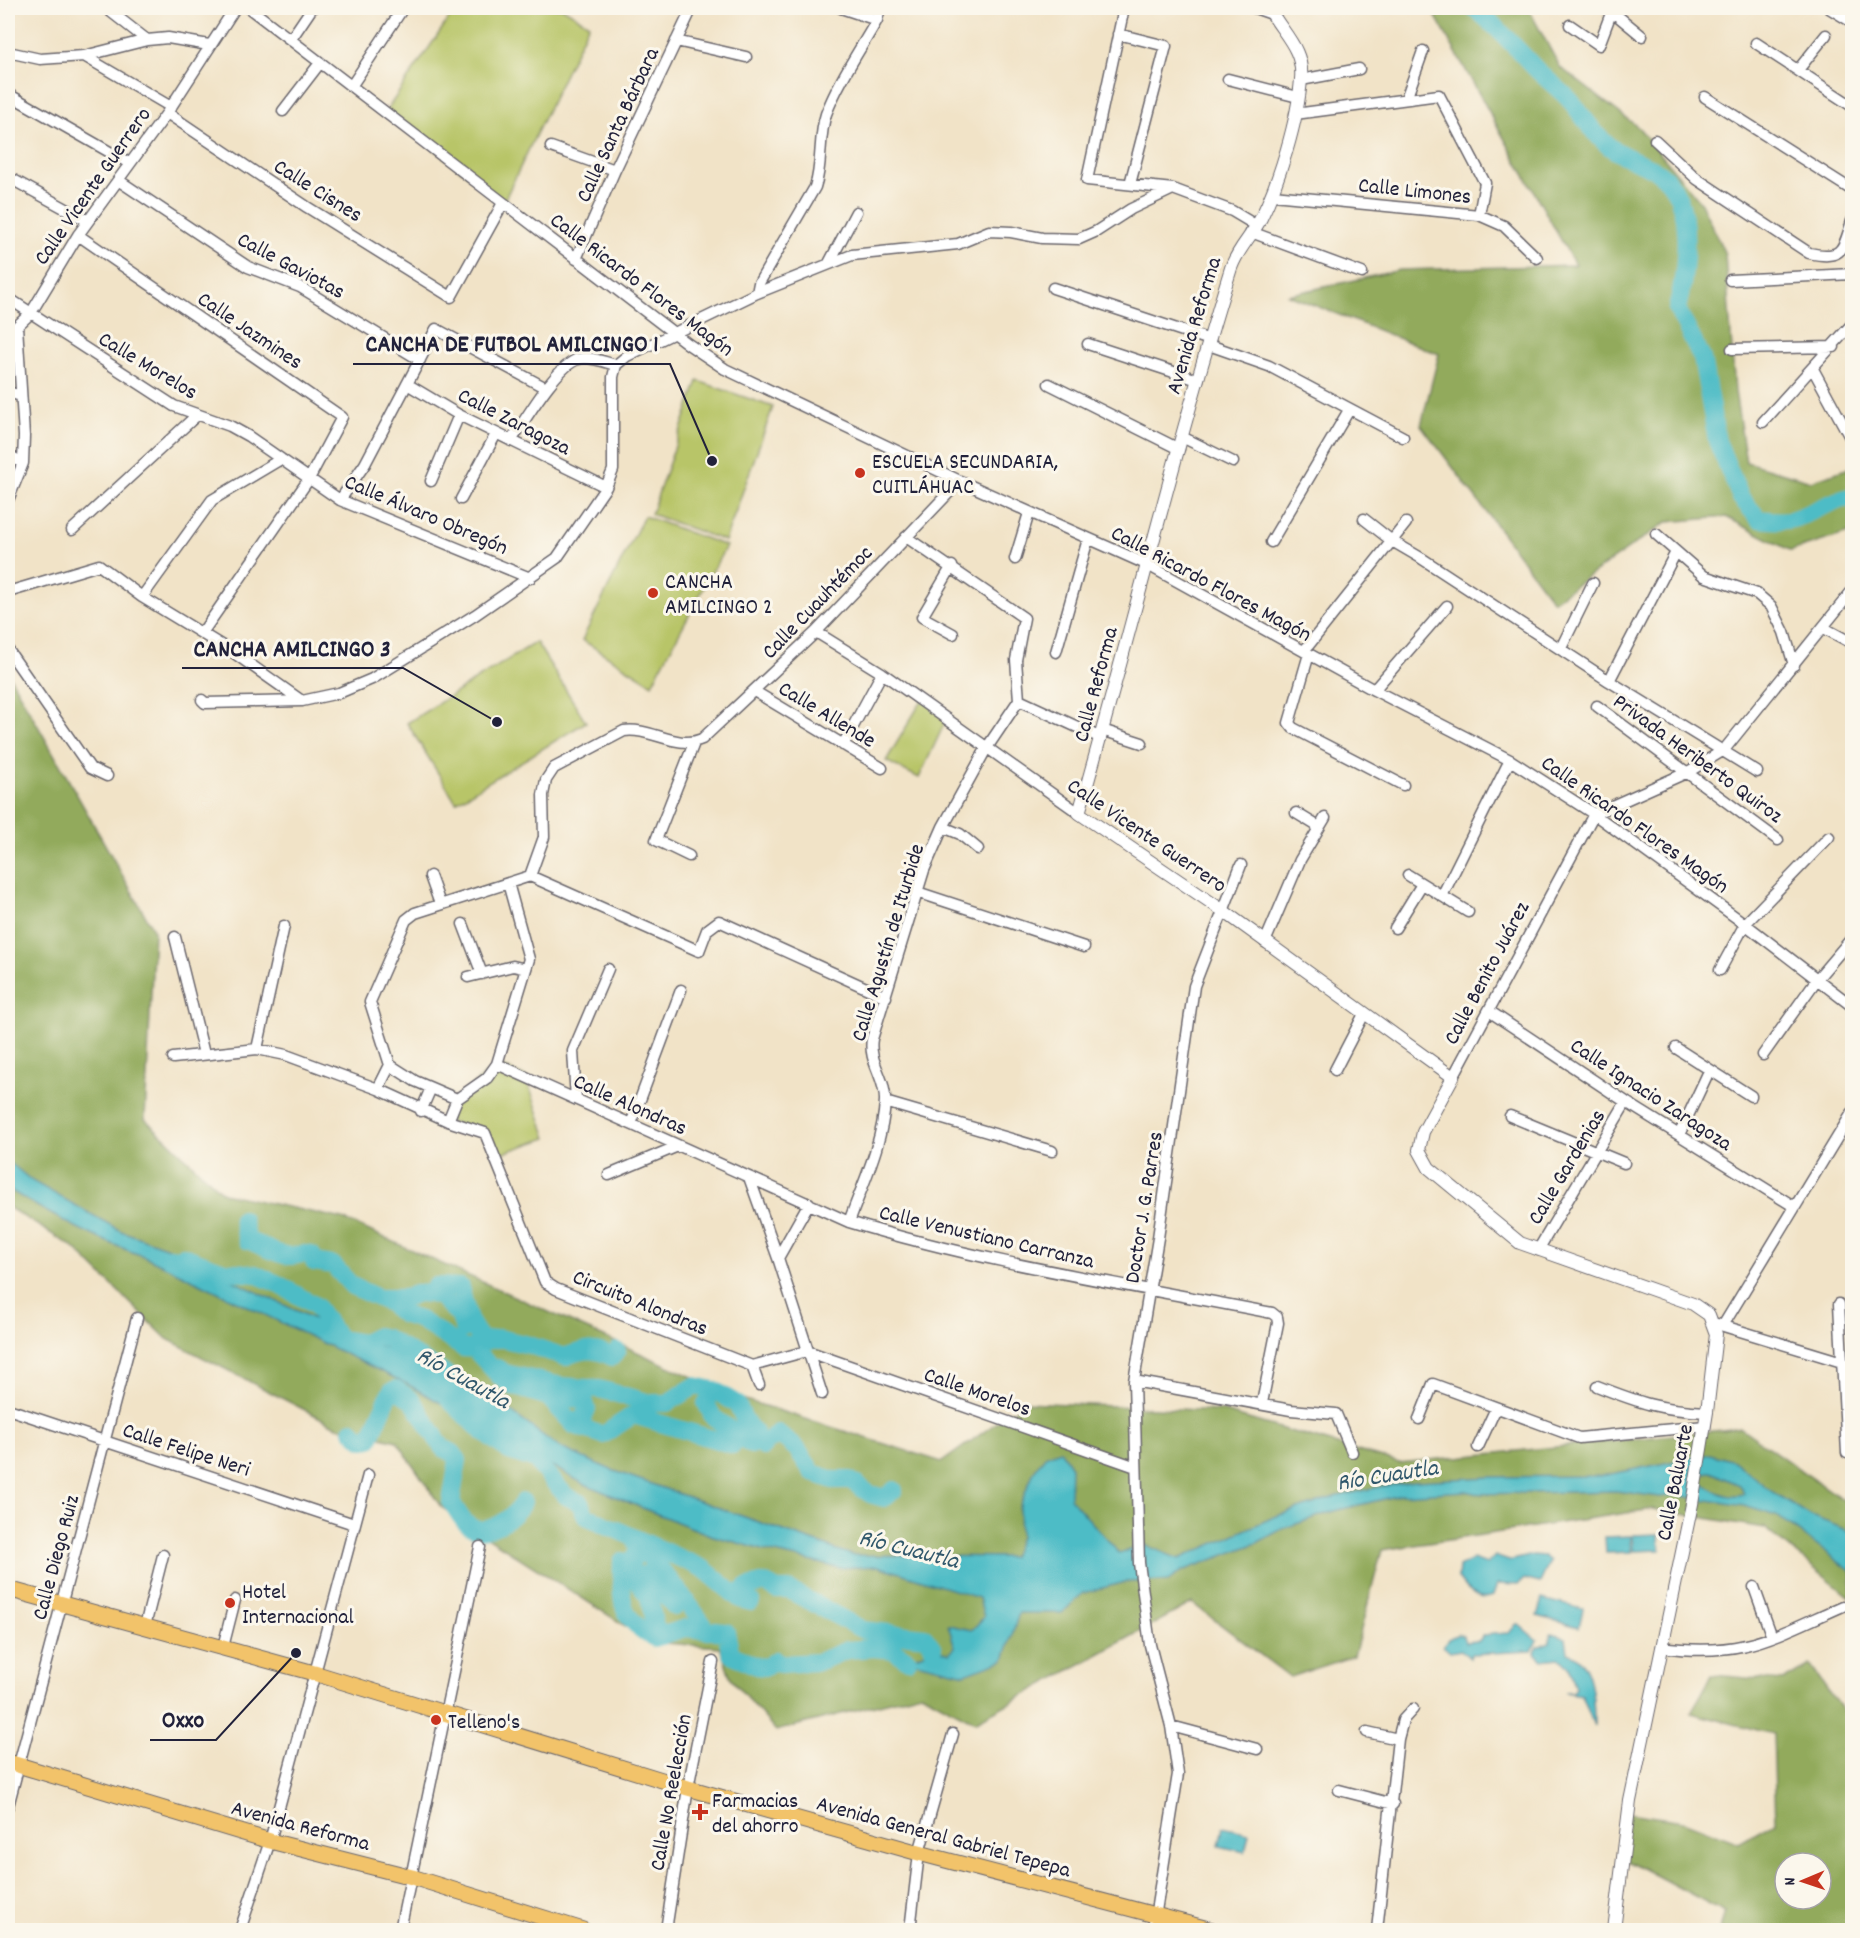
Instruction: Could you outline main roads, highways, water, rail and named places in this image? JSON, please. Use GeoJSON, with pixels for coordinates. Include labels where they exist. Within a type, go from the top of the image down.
{"type":"FeatureCollection","features":[{"type":"Feature","properties":{"kind":"main road","name":"Avenida General Gabriel Tepepa"},"geometry":{"type":"LineString","coordinates":[[8,1589],[314,1673],[688,1788],[919,1853],[1212,1930]]}},
{"type":"Feature","properties":{"kind":"main road","name":"Avenida Reforma"},"geometry":{"type":"LineString","coordinates":[[13,1764],[270,1841],[412,1877],[583,1930]]}},
{"type":"Feature","properties":{"kind":"water"},"geometry":{"type":"Polygon","coordinates":[[[8,1161],[32,1181],[121,1231],[174,1250],[221,1275],[346,1334],[436,1365],[496,1401],[559,1447],[609,1469],[852,1555],[1012,1557],[1020,1537],[1019,1508],[1034,1471],[1045,1456],[1060,1450],[1071,1467],[1070,1498],[1119,1553],[1145,1545],[1179,1559],[1274,1517],[1334,1497],[1379,1487],[1415,1481],[1490,1477],[1601,1476],[1710,1454],[1734,1461],[1771,1491],[1811,1516],[1852,1532],[1852,1572],[1777,1516],[1744,1506],[1677,1495],[1660,1497],[1616,1491],[1479,1494],[1466,1491],[1401,1495],[1334,1511],[1282,1529],[1257,1543],[1182,1571],[1168,1581],[1126,1582],[1083,1593],[1062,1613],[1019,1613],[1004,1660],[965,1674],[908,1660],[933,1648],[949,1653],[955,1647],[948,1625],[972,1630],[984,1617],[979,1598],[878,1566],[839,1568],[710,1535],[582,1483],[407,1384],[146,1257],[75,1227],[8,1189],[8,1161]],[[1711,1472],[1703,1473],[1700,1481],[1715,1491],[1733,1496],[1744,1494],[1740,1485],[1711,1472]]]}},
{"type":"Feature","properties":{"kind":"water"},"geometry":{"type":"Polygon","coordinates":[[[1659,1534],[1660,1550],[1634,1551],[1633,1535],[1659,1534]]]}},
{"type":"Feature","properties":{"kind":"water"},"geometry":{"type":"Polygon","coordinates":[[[1631,1536],[1632,1552],[1606,1553],[1605,1537],[1631,1536]]]}},
{"type":"Feature","properties":{"kind":"water"},"geometry":{"type":"Polygon","coordinates":[[[1533,1555],[1544,1556],[1550,1561],[1540,1583],[1524,1579],[1518,1585],[1497,1584],[1493,1596],[1482,1597],[1469,1591],[1458,1578],[1459,1567],[1473,1559],[1487,1564],[1495,1556],[1509,1561],[1533,1555]]]}},
{"type":"Feature","properties":{"kind":"water"},"geometry":{"type":"Polygon","coordinates":[[[1542,1599],[1583,1609],[1579,1627],[1537,1616],[1542,1599]]]}},
{"type":"Feature","properties":{"kind":"water"},"geometry":{"type":"Polygon","coordinates":[[[1518,1624],[1537,1640],[1532,1651],[1471,1654],[1470,1658],[1461,1650],[1450,1652],[1443,1646],[1448,1639],[1458,1634],[1463,1636],[1465,1642],[1479,1641],[1483,1635],[1508,1633],[1518,1624]]]}},
{"type":"Feature","properties":{"kind":"water"},"geometry":{"type":"Polygon","coordinates":[[[1551,1634],[1566,1638],[1568,1652],[1577,1657],[1588,1673],[1593,1695],[1594,1726],[1582,1695],[1565,1692],[1573,1692],[1576,1688],[1569,1667],[1559,1658],[1542,1660],[1535,1653],[1537,1647],[1550,1642],[1551,1634]]]}},
{"type":"Feature","properties":{"kind":"water"},"geometry":{"type":"Polygon","coordinates":[[[1223,1827],[1249,1833],[1245,1852],[1219,1846],[1223,1827]]]}},
{"type":"Feature","properties":{"kind":"waterway"},"geometry":{"type":"LineString","coordinates":[[1474,8],[1569,99],[1604,142],[1619,153],[1648,166],[1665,177],[1678,197],[1686,237],[1684,268],[1677,309],[1702,358],[1717,441],[1741,498],[1759,519],[1781,521],[1793,519],[1836,501],[1852,497]]}},
{"type":"Feature","properties":{"kind":"waterway","name":"Río Cuautla"},"geometry":{"type":"LineString","coordinates":[[242,1219],[247,1240],[283,1255],[309,1254],[312,1255],[314,1262],[333,1265],[352,1286],[389,1303],[402,1314],[420,1320],[463,1348],[474,1349],[499,1376],[512,1386],[548,1397],[575,1426],[603,1435],[633,1415],[733,1445]]}},
{"type":"Feature","properties":{"kind":"waterway","name":"Río Cuautla"},"geometry":{"type":"LineString","coordinates":[[169,1257],[183,1256],[224,1271],[255,1274],[278,1284],[316,1306],[339,1339],[363,1343],[377,1336],[386,1338],[447,1375]]}},
{"type":"Feature","properties":{"kind":"waterway"},"geometry":{"type":"LineString","coordinates":[[430,1294],[436,1286],[460,1287],[469,1320],[480,1338],[486,1341],[499,1338],[565,1357],[577,1352],[588,1351],[612,1357],[617,1351]]}},
{"type":"Feature","properties":{"kind":"waterway"},"geometry":{"type":"LineString","coordinates":[[378,1298],[407,1298],[417,1293],[440,1297],[459,1315],[464,1329]]}},
{"type":"Feature","properties":{"kind":"waterway","name":"Río Cuautla"},"geometry":{"type":"LineString","coordinates":[[497,1368],[505,1373],[562,1386],[599,1389],[651,1403],[667,1403],[695,1386],[714,1390],[737,1404],[747,1425],[754,1431],[758,1443],[763,1447]]}},
{"type":"Feature","properties":{"kind":"waterway"},"geometry":{"type":"LineString","coordinates":[[352,1430],[363,1440],[370,1439],[391,1391],[396,1389],[412,1400],[442,1447],[453,1453],[458,1460],[451,1502],[465,1523],[475,1529],[491,1528],[506,1520],[523,1502]]}},
{"type":"Feature","properties":{"kind":"waterway"},"geometry":{"type":"LineString","coordinates":[[561,1398],[584,1399],[587,1409],[582,1420],[583,1429]]}},
{"type":"Feature","properties":{"kind":"waterway"},"geometry":{"type":"LineString","coordinates":[[449,1400],[483,1432],[509,1451],[535,1460],[566,1496],[580,1503],[586,1516],[704,1569],[740,1599],[751,1602]]}},
{"type":"Feature","properties":{"kind":"waterway"},"geometry":{"type":"LineString","coordinates":[[706,1403],[713,1417],[751,1445],[770,1440],[778,1433],[797,1449],[813,1473],[833,1480],[850,1480],[870,1494],[884,1498],[894,1490]]}},
{"type":"Feature","properties":{"kind":"waterway"},"geometry":{"type":"LineString","coordinates":[[633,1537],[639,1550],[628,1568],[649,1597],[654,1624],[662,1636]]}},
{"type":"Feature","properties":{"kind":"waterway"},"geometry":{"type":"LineString","coordinates":[[639,1550],[645,1553],[664,1573],[708,1631]]}},
{"type":"Feature","properties":{"kind":"waterway"},"geometry":{"type":"LineString","coordinates":[[622,1561],[624,1606],[634,1623],[654,1638],[685,1628],[726,1632],[731,1654],[756,1666],[766,1667],[776,1660],[781,1664],[818,1662],[847,1650],[873,1648],[893,1650],[908,1660]]}},
{"type":"Feature","properties":{"kind":"waterway"},"geometry":{"type":"LineString","coordinates":[[645,1574],[675,1607]]}},
{"type":"Feature","properties":{"kind":"waterway"},"geometry":{"type":"LineString","coordinates":[[745,1588],[765,1583],[777,1590],[789,1590],[863,1630],[925,1637],[933,1648]]}},
{"type":"Feature","properties":{"kind":"place","name":"CANCHA DE FUTBOL AMILCINGO 1"},"geometry":{"type":"Point","coordinates":[712,461]}},
{"type":"Feature","properties":{"kind":"place","name":"ESCUELA SECUNDARIA, CUITLÁHUAC"},"geometry":{"type":"Point","coordinates":[860,473]}},
{"type":"Feature","properties":{"kind":"place","name":"CANCHA AMILCINGO 2"},"geometry":{"type":"Point","coordinates":[653,593]}},
{"type":"Feature","properties":{"kind":"place","name":"CANCHA AMILCINGO 3"},"geometry":{"type":"Point","coordinates":[497,722]}},
{"type":"Feature","properties":{"kind":"place","name":"Hotel Internacional"},"geometry":{"type":"Point","coordinates":[230,1603]}},
{"type":"Feature","properties":{"kind":"place","name":"Oxxo"},"geometry":{"type":"Point","coordinates":[296,1653]}},
{"type":"Feature","properties":{"kind":"place","name":"Telleno's"},"geometry":{"type":"Point","coordinates":[436,1720]}},
{"type":"Feature","properties":{"kind":"place","name":"Farmacias del ahorro"},"geometry":{"type":"Point","coordinates":[700,1812]}}]}
